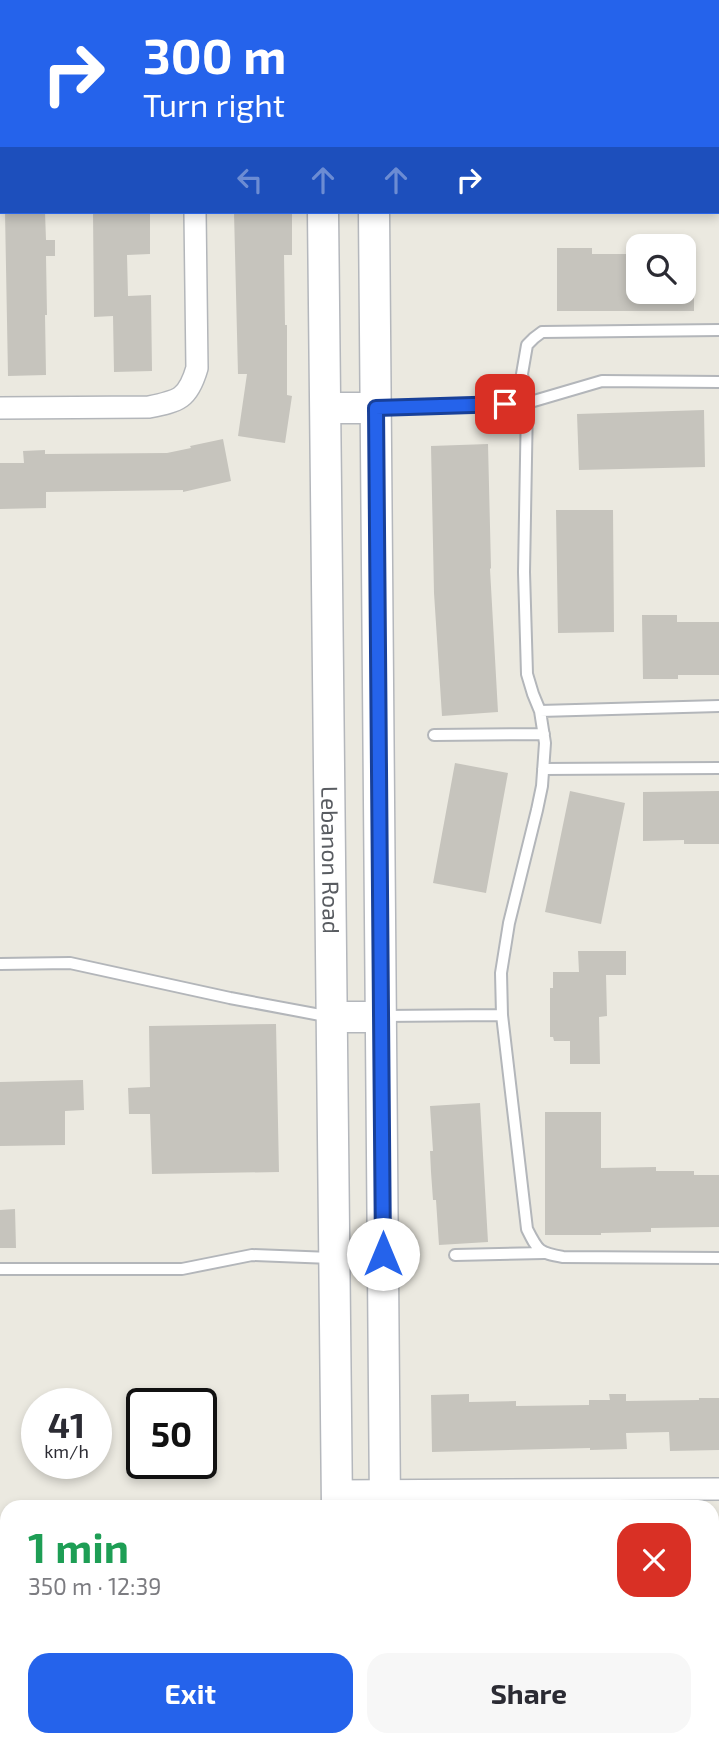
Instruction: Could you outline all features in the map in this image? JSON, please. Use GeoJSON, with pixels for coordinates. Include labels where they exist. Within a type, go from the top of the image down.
{"type":"FeatureCollection","features":[{"type":"Feature","properties":{"kind":"main road","name":"Lebanon Road"},"geometry":{"type":"LineString","coordinates":[[324,214],[336,1499]]}},
{"type":"Feature","properties":{"kind":"main road"},"geometry":{"type":"LineString","coordinates":[[374,214],[385,1499]]}},
{"type":"Feature","properties":{"kind":"main road"},"geometry":{"type":"LineString","coordinates":[[326,408],[376,408]]}},
{"type":"Feature","properties":{"kind":"main road"},"geometry":{"type":"LineString","coordinates":[[332,1017],[381,1017]]}},
{"type":"Feature","properties":{"kind":"street"},"geometry":{"type":"LineString","coordinates":[[0,408],[149,407],[174,402],[187,392],[197,368],[195,214]]}},
{"type":"Feature","properties":{"kind":"street"},"geometry":{"type":"LineString","coordinates":[[336,1499],[545,1498],[719,1489]]}},
{"type":"Feature","properties":{"kind":"lane"},"geometry":{"type":"LineString","coordinates":[[544,1254],[527,1229],[502,1015],[501,973],[509,923],[537,810],[543,769],[544,734],[540,711],[527,674],[524,572],[527,403],[522,376],[523,360],[527,345],[542,332],[719,330]]}},
{"type":"Feature","properties":{"kind":"lane"},"geometry":{"type":"LineString","coordinates":[[376,408],[527,403],[602,381],[719,382]]}},
{"type":"Feature","properties":{"kind":"lane"},"geometry":{"type":"LineString","coordinates":[[540,711],[719,706]]}},
{"type":"Feature","properties":{"kind":"lane"},"geometry":{"type":"LineString","coordinates":[[434,735],[544,734]]}},
{"type":"Feature","properties":{"kind":"lane"},"geometry":{"type":"LineString","coordinates":[[543,769],[719,768]]}},
{"type":"Feature","properties":{"kind":"lane"},"geometry":{"type":"LineString","coordinates":[[0,964],[70,962],[230,998],[332,1017]]}},
{"type":"Feature","properties":{"kind":"lane"},"geometry":{"type":"LineString","coordinates":[[381,1017],[502,1015]]}},
{"type":"Feature","properties":{"kind":"lane"},"geometry":{"type":"LineString","coordinates":[[0,1269],[183,1269],[252,1255],[334,1258]]}},
{"type":"Feature","properties":{"kind":"lane"},"geometry":{"type":"LineString","coordinates":[[455,1255],[719,1258]]}},
{"type":"Feature","properties":{"kind":"building"},"geometry":{"type":"Polygon","coordinates":[[[5,214],[45,214],[46,240],[55,240],[55,256],[46,256],[46,375],[8,376],[5,214]]]}},
{"type":"Feature","properties":{"kind":"building"},"geometry":{"type":"Polygon","coordinates":[[[93,214],[150,214],[150,254],[127,255],[128,296],[151,295],[152,371],[114,372],[113,316],[94,317],[93,214]]]}},
{"type":"Feature","properties":{"kind":"building"},"geometry":{"type":"Polygon","coordinates":[[[234,214],[292,214],[292,255],[284,255],[287,395],[292,396],[285,443],[238,436],[247,374],[238,374],[234,214]]]}},
{"type":"Feature","properties":{"kind":"building"},"geometry":{"type":"Polygon","coordinates":[[[557,248],[592,248],[592,254],[626,254],[626,304],[694,304],[694,311],[557,311],[557,248]]]}},
{"type":"Feature","properties":{"kind":"building"},"geometry":{"type":"Polygon","coordinates":[[[704,410],[705,467],[579,470],[577,414],[704,410]]]}},
{"type":"Feature","properties":{"kind":"building"},"geometry":{"type":"Polygon","coordinates":[[[223,439],[231,481],[183,492],[46,492],[46,508],[0,509],[0,463],[24,463],[23,451],[45,450],[45,454],[167,453],[223,439]]]}},
{"type":"Feature","properties":{"kind":"building"},"geometry":{"type":"Polygon","coordinates":[[[488,444],[490,569],[498,712],[442,716],[434,593],[431,446],[488,444]]]}},
{"type":"Feature","properties":{"kind":"building"},"geometry":{"type":"Polygon","coordinates":[[[556,510],[613,510],[614,632],[558,633],[556,510]]]}},
{"type":"Feature","properties":{"kind":"building"},"geometry":{"type":"Polygon","coordinates":[[[642,615],[677,615],[677,622],[719,622],[719,675],[678,675],[678,679],[643,679],[642,615]]]}},
{"type":"Feature","properties":{"kind":"building"},"geometry":{"type":"Polygon","coordinates":[[[455,763],[508,773],[486,893],[433,883],[455,763]]]}},
{"type":"Feature","properties":{"kind":"building"},"geometry":{"type":"Polygon","coordinates":[[[570,791],[625,803],[601,924],[545,912],[570,791]]]}},
{"type":"Feature","properties":{"kind":"building"},"geometry":{"type":"Polygon","coordinates":[[[719,791],[719,844],[684,844],[684,840],[643,841],[643,792],[719,791]]]}},
{"type":"Feature","properties":{"kind":"building"},"geometry":{"type":"Polygon","coordinates":[[[578,951],[626,951],[626,975],[606,975],[607,1016],[599,1017],[600,1064],[570,1064],[570,1041],[554,1041],[553,1037],[550,1037],[550,988],[553,988],[553,972],[579,972],[578,951]]]}},
{"type":"Feature","properties":{"kind":"building"},"geometry":{"type":"Polygon","coordinates":[[[276,1024],[279,1172],[152,1174],[150,1114],[129,1114],[128,1088],[150,1087],[149,1026],[276,1024]]]}},
{"type":"Feature","properties":{"kind":"building"},"geometry":{"type":"Polygon","coordinates":[[[83,1080],[84,1110],[65,1111],[65,1145],[0,1146],[0,1082],[83,1080]]]}},
{"type":"Feature","properties":{"kind":"building"},"geometry":{"type":"Polygon","coordinates":[[[480,1103],[488,1242],[439,1245],[431,1172],[430,1151],[433,1151],[430,1106],[480,1103]]]}},
{"type":"Feature","properties":{"kind":"building"},"geometry":{"type":"Polygon","coordinates":[[[545,1112],[601,1112],[601,1168],[656,1167],[656,1171],[694,1171],[694,1175],[719,1175],[719,1227],[651,1228],[651,1232],[601,1235],[545,1235],[545,1112]]]}},
{"type":"Feature","properties":{"kind":"building"},"geometry":{"type":"Polygon","coordinates":[[[15,1209],[16,1248],[0,1248],[0,1210],[15,1209]]]}},
{"type":"Feature","properties":{"kind":"building"},"geometry":{"type":"Polygon","coordinates":[[[469,1394],[469,1402],[516,1401],[516,1406],[589,1405],[589,1400],[610,1400],[609,1394],[626,1394],[626,1401],[719,1398],[719,1450],[670,1451],[669,1432],[626,1433],[627,1449],[432,1452],[431,1395],[469,1394]]]}},
{"type":"Feature","properties":{"kind":"route"},"geometry":{"type":"LineString","coordinates":[[383,1254],[376,408],[505,404]]}}]}
